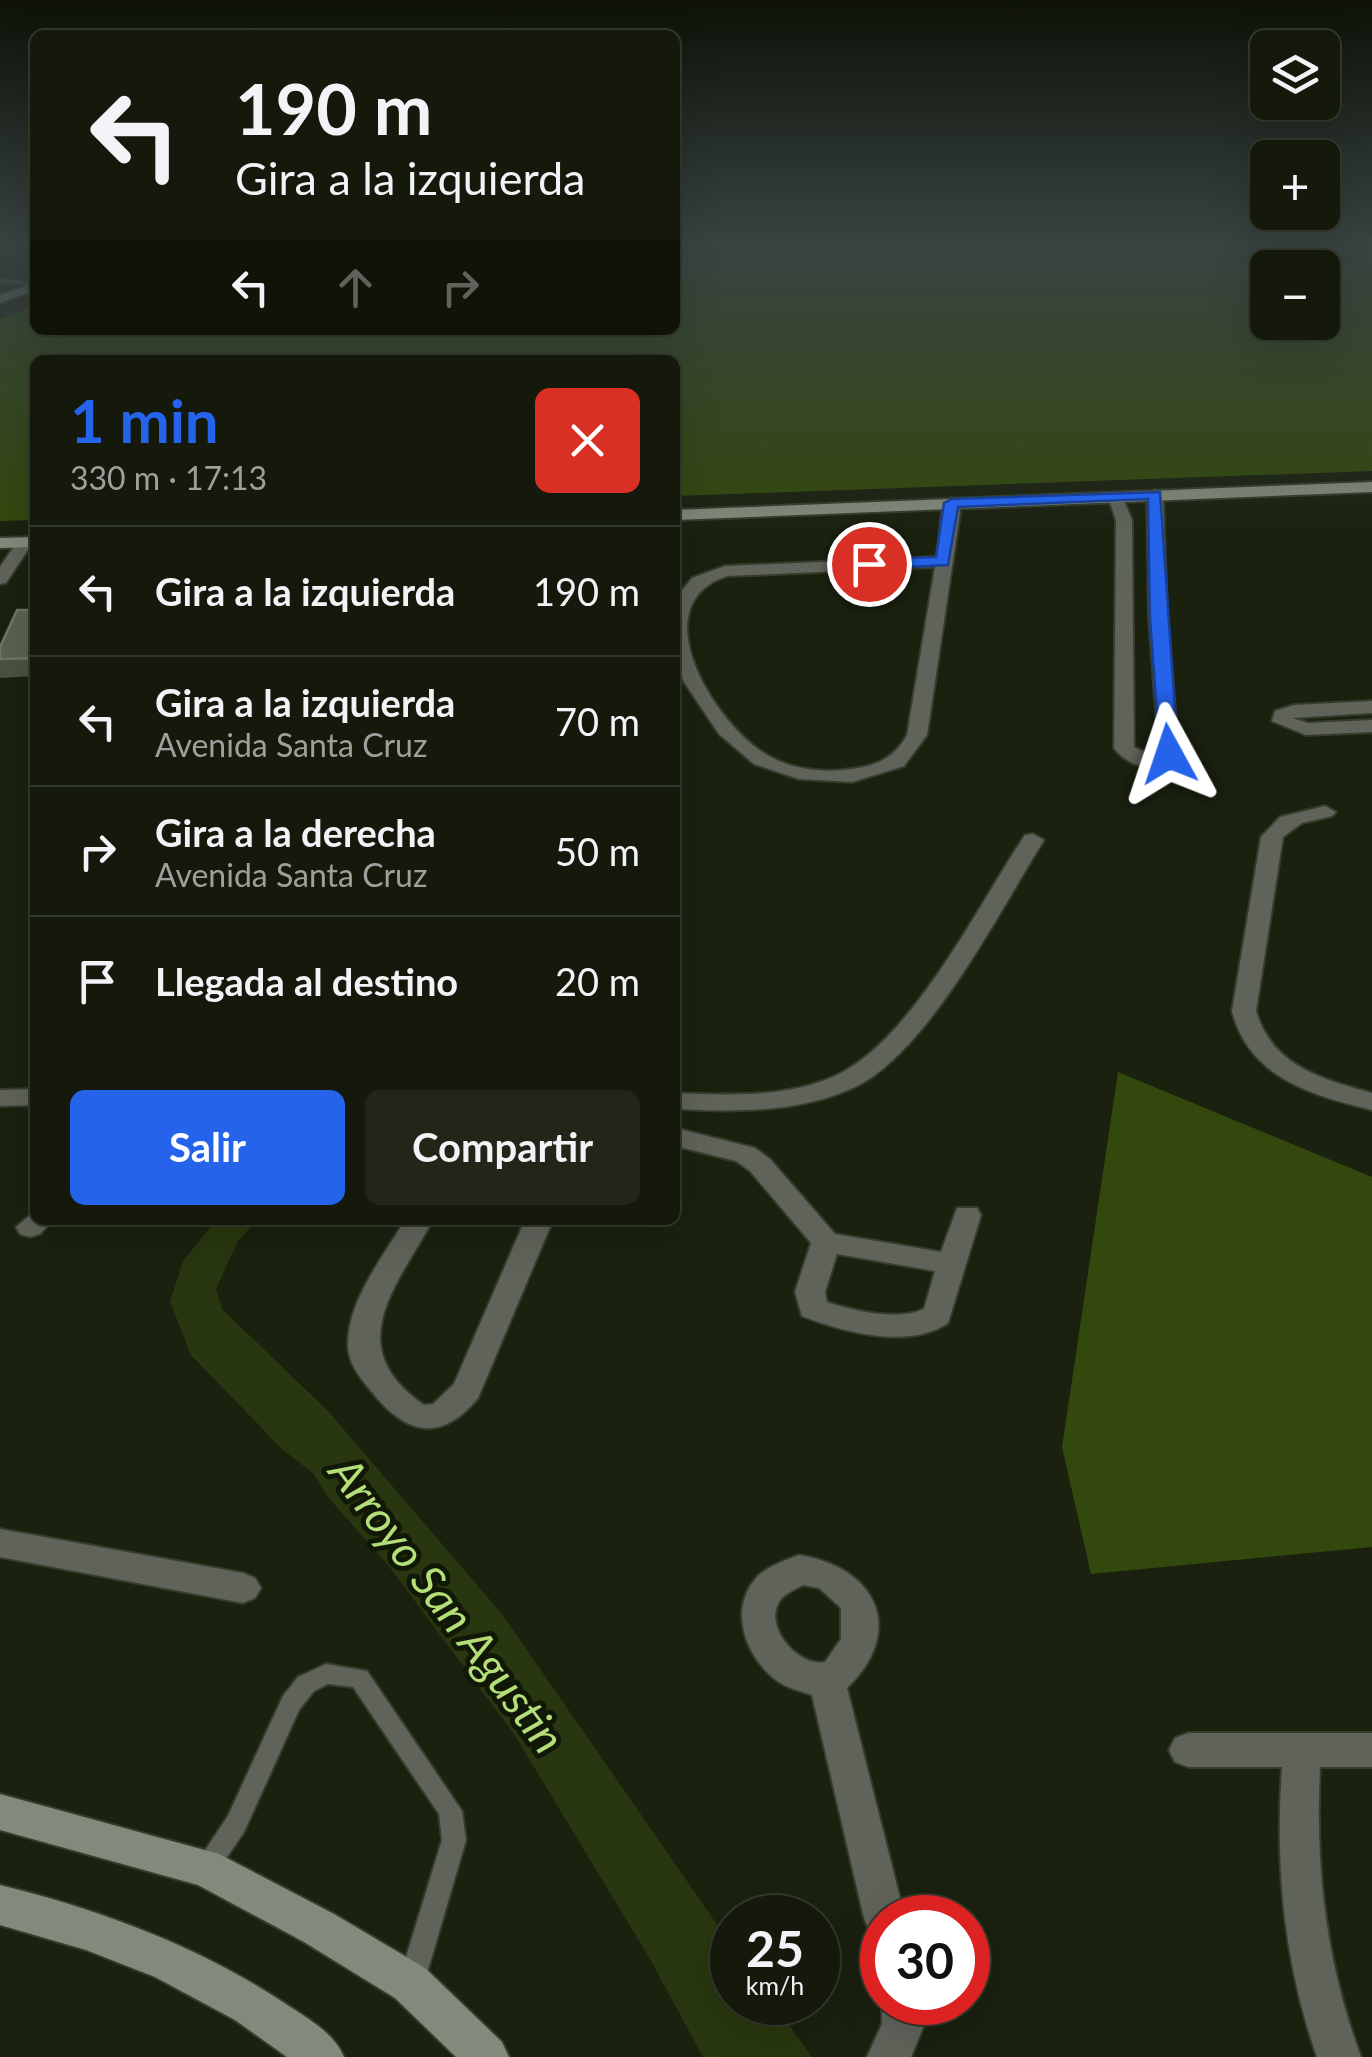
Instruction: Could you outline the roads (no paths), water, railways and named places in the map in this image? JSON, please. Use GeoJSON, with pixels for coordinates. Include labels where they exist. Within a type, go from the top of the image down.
{"type":"FeatureCollection","features":[{"type":"Feature","properties":{"kind":"main road"},"geometry":{"type":"LineString","coordinates":[[680,515],[1372,488]]}},
{"type":"Feature","properties":{"kind":"main road"},"geometry":{"type":"LineString","coordinates":[[0,543],[30,542]]}},
{"type":"Feature","properties":{"kind":"main road"},"geometry":{"type":"LineString","coordinates":[[0,1812],[205,1868],[319,1928],[410,1983],[487,2057]]}},
{"type":"Feature","properties":{"kind":"main road"},"geometry":{"type":"LineString","coordinates":[[0,1905],[110,1938],[210,1982],[260,2010],[322,2057]]}},
{"type":"Feature","properties":{"kind":"street"},"geometry":{"type":"LineString","coordinates":[[1116,496],[1124,520],[1124,748],[1129,756],[1143,761],[1162,760],[1169,754],[1158,618],[1155,495]]}},
{"type":"Feature","properties":{"kind":"street"},"geometry":{"type":"LineString","coordinates":[[680,650],[697,689],[737,742],[759,759],[787,770],[820,776],[853,776],[893,766],[908,754],[917,735],[952,503]]}},
{"type":"Feature","properties":{"kind":"street"},"geometry":{"type":"LineString","coordinates":[[0,579],[30,542]]}},
{"type":"Feature","properties":{"kind":"street"},"geometry":{"type":"LineString","coordinates":[[680,606],[688,589],[701,579],[725,571],[943,562]]}},
{"type":"Feature","properties":{"kind":"street"},"geometry":{"type":"LineString","coordinates":[[1126,616],[1158,618]]}},
{"type":"Feature","properties":{"kind":"street"},"geometry":{"type":"LineString","coordinates":[[1372,708],[1294,711],[1282,715],[1282,721],[1306,729],[1372,726]]}},
{"type":"Feature","properties":{"kind":"street"},"geometry":{"type":"LineString","coordinates":[[1324,812],[1286,822],[1276,827],[1272,836],[1244,1011],[1246,1028],[1262,1054],[1281,1067],[1310,1082],[1372,1102]]}},
{"type":"Feature","properties":{"kind":"street"},"geometry":{"type":"LineString","coordinates":[[680,1101],[723,1104],[783,1099],[848,1080],[869,1068],[910,1026],[1033,840]]}},
{"type":"Feature","properties":{"kind":"street"},"geometry":{"type":"LineString","coordinates":[[0,1098],[30,1097]]}},
{"type":"Feature","properties":{"kind":"street"},"geometry":{"type":"LineString","coordinates":[[680,1137],[745,1154],[760,1164],[826,1242],[952,1264]]}},
{"type":"Feature","properties":{"kind":"street"},"geometry":{"type":"LineString","coordinates":[[826,1242],[809,1298],[813,1308],[913,1326],[932,1322],[940,1306],[967,1215]]}},
{"type":"Feature","properties":{"kind":"street"},"geometry":{"type":"LineString","coordinates":[[416,1225],[373,1308],[362,1347],[368,1364],[394,1400],[416,1416],[427,1418],[447,1412],[468,1390],[538,1225]]}},
{"type":"Feature","properties":{"kind":"street"},"geometry":{"type":"LineString","coordinates":[[0,1543],[243,1588]]}},
{"type":"Feature","properties":{"kind":"street"},"geometry":{"type":"LineString","coordinates":[[827,1680],[879,1895]]}},
{"type":"Feature","properties":{"kind":"street"},"geometry":{"type":"LineString","coordinates":[[1188,1750],[1372,1750]]}},
{"type":"Feature","properties":{"kind":"street"},"geometry":{"type":"LineString","coordinates":[[1302,1752],[1296,1835],[1298,1897],[1308,1956],[1339,2057]]}},
{"type":"Feature","properties":{"kind":"street"},"geometry":{"type":"LineString","coordinates":[[889,2057],[903,2025]]}},
{"type":"Feature","properties":{"kind":"lane"},"geometry":{"type":"LineString","coordinates":[[205,1868],[236,1824],[291,1703],[306,1684],[326,1674],[359,1678],[450,1812],[454,1840],[410,1983]]}},
{"type":"Feature","properties":{"kind":"water","name":"Arroyo San Agustin"},"geometry":{"type":"Polygon","coordinates":[[[212,1225],[252,1225],[238,1241],[216,1289],[222,1309],[329,1412],[502,1614],[710,1914],[710,2025],[789,2025],[812,2057],[703,2057],[650,1959],[514,1734],[388,1565],[327,1496],[313,1473],[282,1449],[191,1355],[170,1302],[183,1261],[212,1225]]]}}]}
